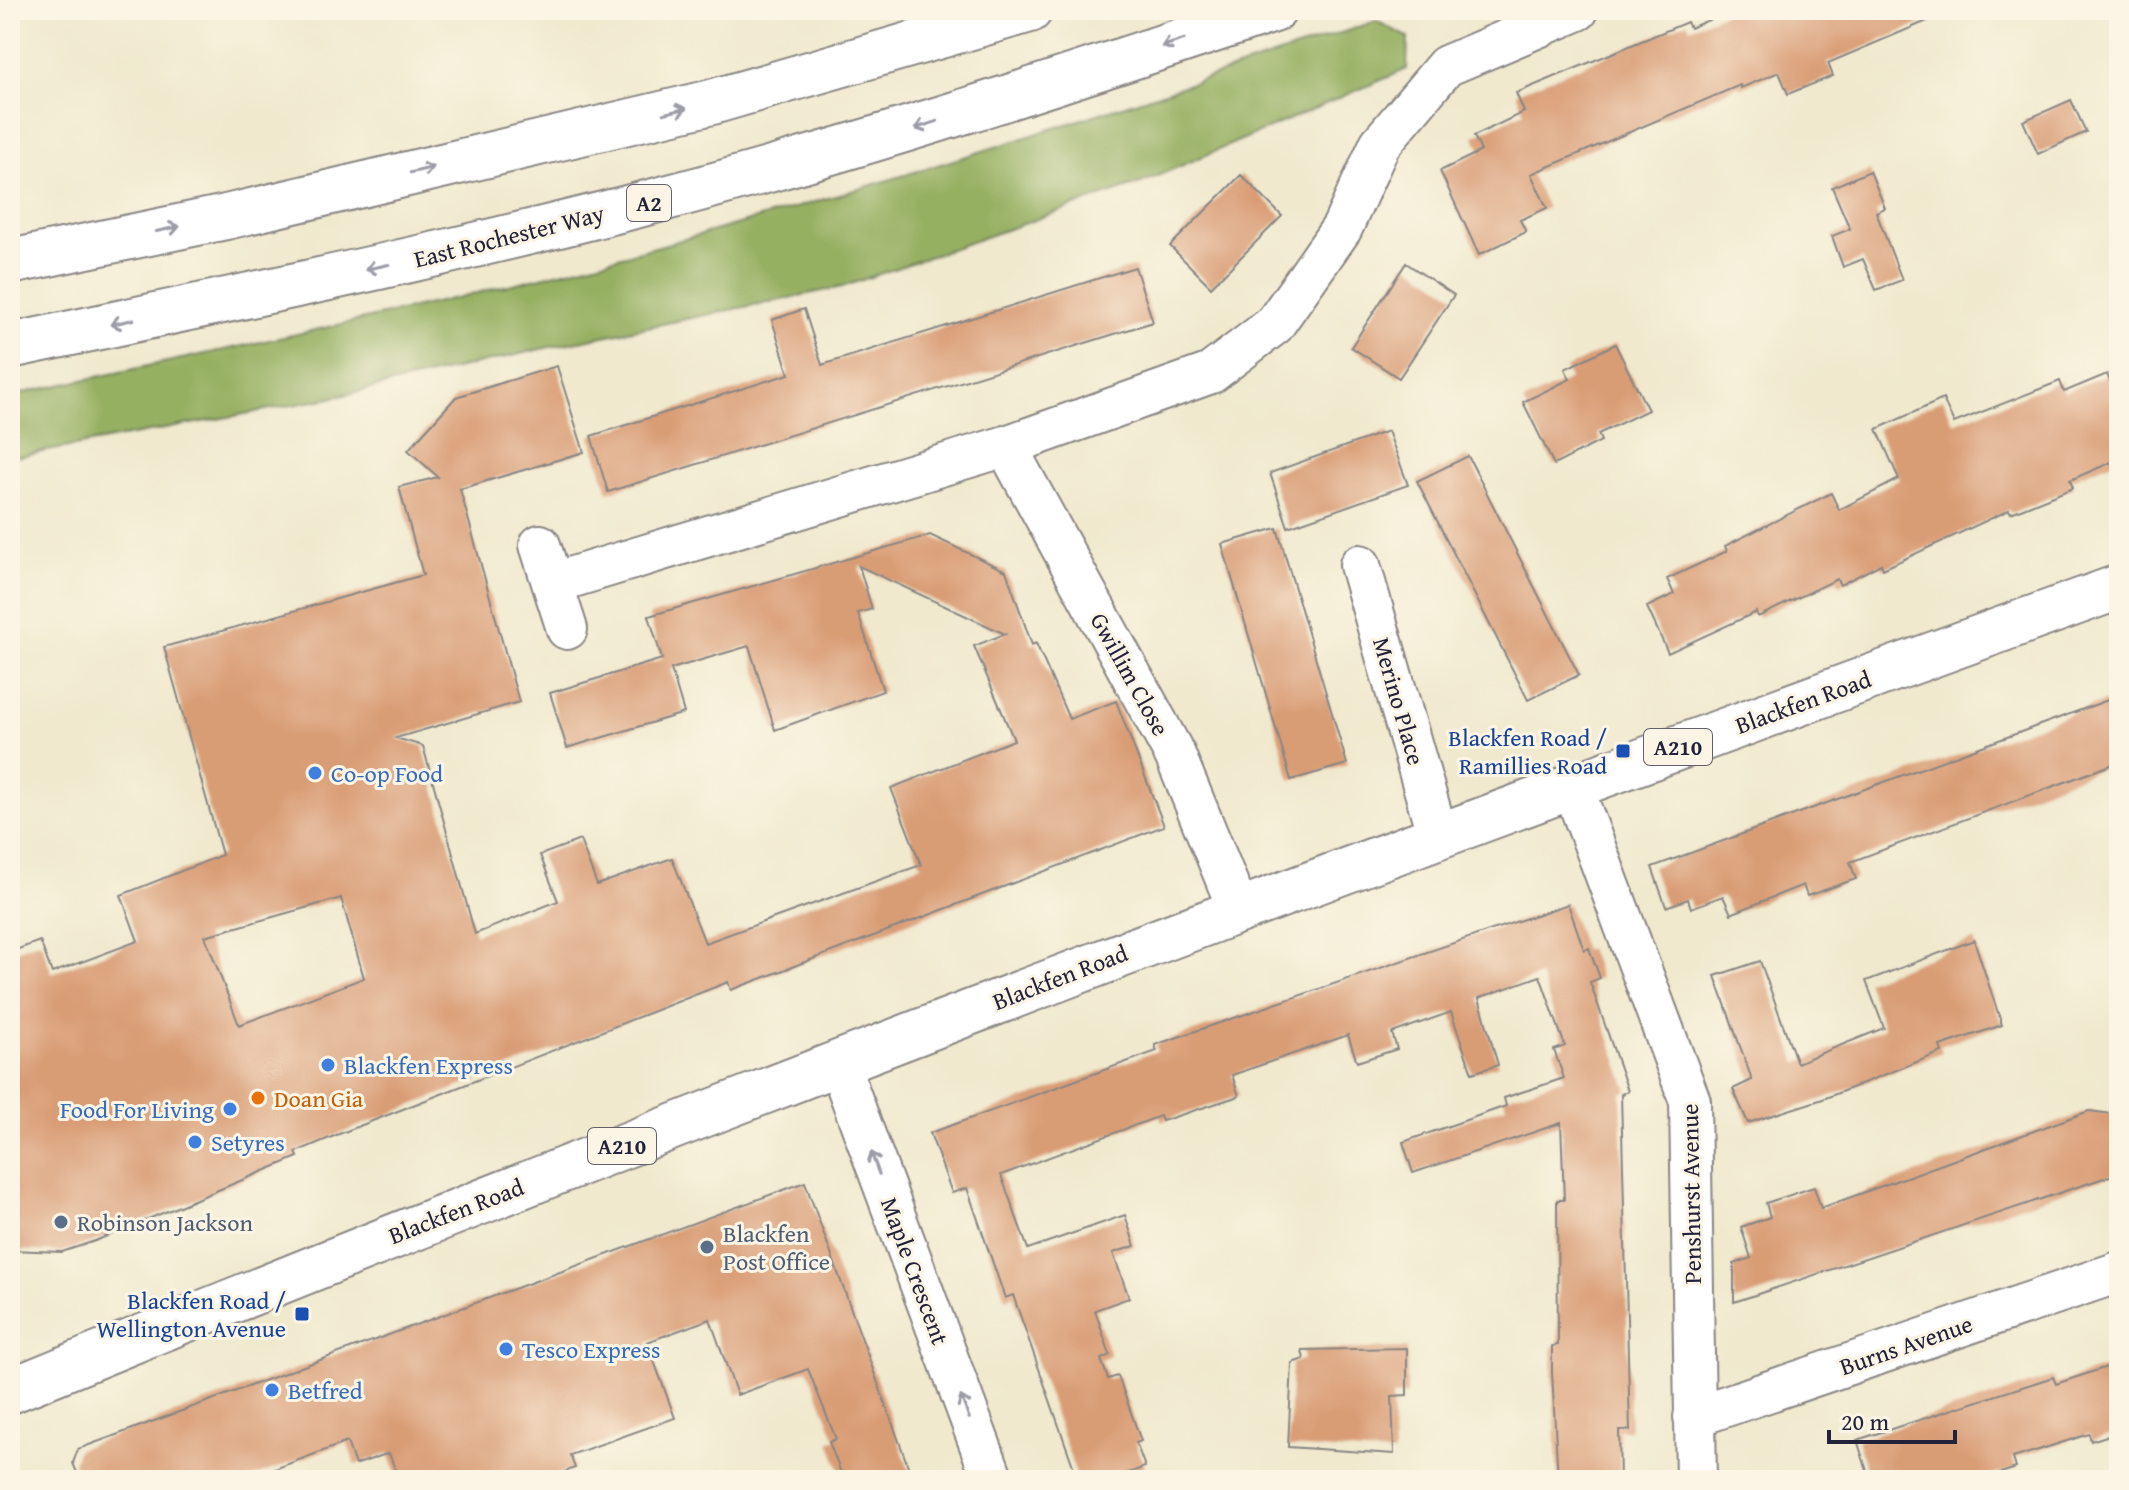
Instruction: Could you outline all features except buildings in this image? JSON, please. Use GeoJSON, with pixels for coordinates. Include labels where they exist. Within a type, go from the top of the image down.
{"type":"FeatureCollection","features":[{"type":"Feature","properties":{"kind":"main road"},"geometry":{"type":"LineString","coordinates":[[10,262],[226,217],[712,102],[1030,10]]}},
{"type":"Feature","properties":{"kind":"main road","name":"East Rochester Way"},"geometry":{"type":"LineString","coordinates":[[10,346],[398,263],[657,201],[912,130],[1274,10]]}},
{"type":"Feature","properties":{"kind":"main road","name":"Blackfen Road"},"geometry":{"type":"LineString","coordinates":[[10,1391],[348,1253],[1238,909],[2119,587]]}},
{"type":"Feature","properties":{"kind":"street"},"geometry":{"type":"LineString","coordinates":[[553,583],[1006,446],[1211,373],[1274,325],[1342,228],[1380,144],[1446,66],[1578,10]]}},
{"type":"Feature","properties":{"kind":"street","name":"Gwillim Close"},"geometry":{"type":"LineString","coordinates":[[1006,446],[1175,755],[1238,909]]}},
{"type":"Feature","properties":{"kind":"street"},"geometry":{"type":"LineString","coordinates":[[540,545],[567,629]]}},
{"type":"Feature","properties":{"kind":"street","name":"Merino Place"},"geometry":{"type":"LineString","coordinates":[[1360,565],[1438,837]]}},
{"type":"Feature","properties":{"kind":"street","name":"Penshurst Avenue"},"geometry":{"type":"LineString","coordinates":[[1572,785],[1690,1101],[1696,1480]]}},
{"type":"Feature","properties":{"kind":"street","name":"Maple Crescent"},"geometry":{"type":"LineString","coordinates":[[838,1062],[993,1480]]}},
{"type":"Feature","properties":{"kind":"street","name":"Burns Avenue"},"geometry":{"type":"LineString","coordinates":[[1694,1417],[2119,1272]]}},
{"type":"Feature","properties":{"kind":"green space"},"geometry":{"type":"Polygon","coordinates":[[[1376,21],[1408,37],[1407,69],[1143,182],[842,287],[550,347],[335,397],[10,458],[10,396],[436,303],[608,260],[940,164],[1376,21]]]}},
{"type":"Feature","properties":{"kind":"place","name":"Blackfen Road / Ramillies Road"},"geometry":{"type":"Point","coordinates":[1623,751]}},
{"type":"Feature","properties":{"kind":"place","name":"Co-op Food"},"geometry":{"type":"Point","coordinates":[315,773]}},
{"type":"Feature","properties":{"kind":"place","name":"Blackfen Express"},"geometry":{"type":"Point","coordinates":[328,1065]}},
{"type":"Feature","properties":{"kind":"place","name":"Doan Gia"},"geometry":{"type":"Point","coordinates":[258,1098]}},
{"type":"Feature","properties":{"kind":"place","name":"Food For Living"},"geometry":{"type":"Point","coordinates":[230,1109]}},
{"type":"Feature","properties":{"kind":"place","name":"Setyres"},"geometry":{"type":"Point","coordinates":[195,1142]}},
{"type":"Feature","properties":{"kind":"place","name":"Robinson Jackson"},"geometry":{"type":"Point","coordinates":[61,1222]}},
{"type":"Feature","properties":{"kind":"place","name":"Blackfen Post Office"},"geometry":{"type":"Point","coordinates":[707,1247]}},
{"type":"Feature","properties":{"kind":"place","name":"Blackfen Road / Wellington Avenue"},"geometry":{"type":"Point","coordinates":[302,1314]}},
{"type":"Feature","properties":{"kind":"place","name":"Tesco Express"},"geometry":{"type":"Point","coordinates":[506,1349]}},
{"type":"Feature","properties":{"kind":"place","name":"Betfred"},"geometry":{"type":"Point","coordinates":[272,1390]}}]}
